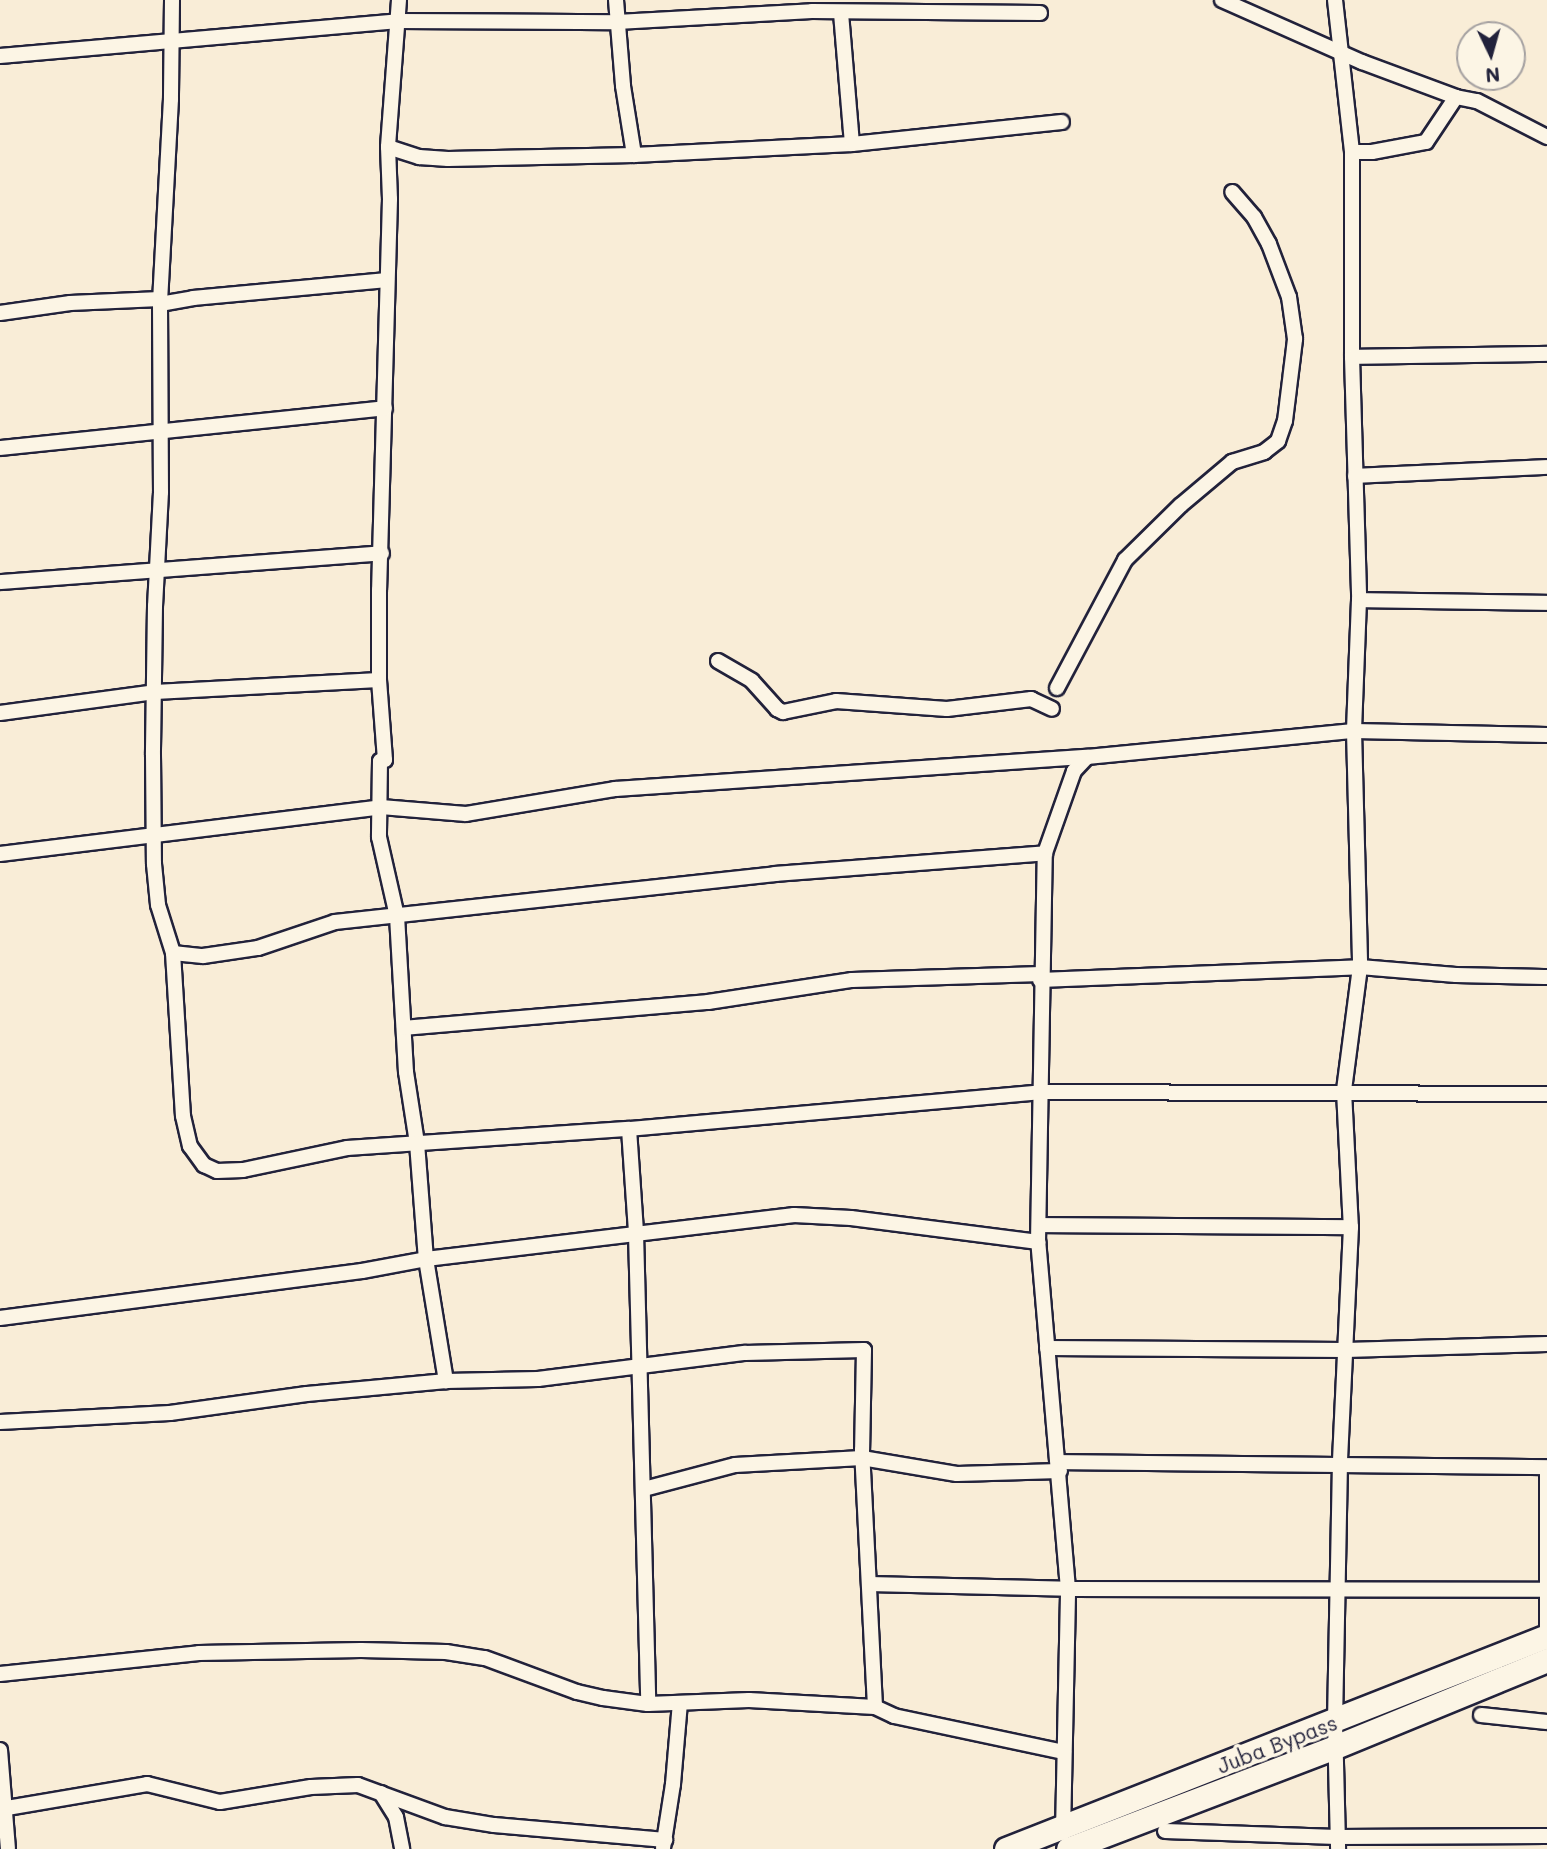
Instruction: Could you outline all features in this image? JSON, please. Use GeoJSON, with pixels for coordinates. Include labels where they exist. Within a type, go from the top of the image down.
{"type":"FeatureCollection","features":[{"type":"Feature","properties":{"kind":"main road","name":"Juba Bypass"},"geometry":{"type":"LineString","coordinates":[[1065,1842],[1335,1722],[1547,1640]]}},
{"type":"Feature","properties":{"kind":"main road","name":"Juba Bypass"},"geometry":{"type":"LineString","coordinates":[[1006,1849],[1065,1842],[1335,1746],[1547,1660]]}},
{"type":"Feature","properties":{"kind":"street"},"geometry":{"type":"LineString","coordinates":[[172,0],[158,393],[161,432],[155,692],[155,833],[158,905],[173,953],[183,1116],[190,1146],[205,1165],[217,1171],[243,1170],[347,1148],[629,1129],[1042,1092],[1344,1091],[1547,1094]]}},
{"type":"Feature","properties":{"kind":"street"},"geometry":{"type":"LineString","coordinates":[[399,0],[388,146],[379,680],[385,760],[380,761],[379,837],[397,916],[406,1072],[417,1143],[426,1259],[446,1381]]}},
{"type":"Feature","properties":{"kind":"street"},"geometry":{"type":"LineString","coordinates":[[617,0],[623,86],[635,155]]}},
{"type":"Feature","properties":{"kind":"street"},"geometry":{"type":"LineString","coordinates":[[1335,0],[1352,152],[1352,357],[1359,600],[1354,731],[1360,967],[1344,1091],[1351,1227],[1340,1462],[1335,1722],[1338,1843]]}},
{"type":"Feature","properties":{"kind":"street"},"geometry":{"type":"LineString","coordinates":[[1227,1],[1339,52],[1456,97],[1477,101],[1547,137]]}},
{"type":"Feature","properties":{"kind":"street"},"geometry":{"type":"LineString","coordinates":[[0,56],[398,20],[617,22],[813,5],[841,13],[1040,13]]}},
{"type":"Feature","properties":{"kind":"street"},"geometry":{"type":"LineString","coordinates":[[841,13],[852,145]]}},
{"type":"Feature","properties":{"kind":"street"},"geometry":{"type":"LineString","coordinates":[[1352,152],[1372,152],[1426,142],[1456,97]]}},
{"type":"Feature","properties":{"kind":"street"},"geometry":{"type":"LineString","coordinates":[[388,146],[419,157],[448,159],[635,155],[852,145],[1062,122]]}},
{"type":"Feature","properties":{"kind":"street"},"geometry":{"type":"LineString","coordinates":[[1057,688],[1125,560],[1181,505],[1232,462],[1264,452],[1278,441],[1285,421],[1295,339],[1289,298],[1269,244],[1254,217],[1232,192]]}},
{"type":"Feature","properties":{"kind":"street"},"geometry":{"type":"LineString","coordinates":[[0,313],[71,303],[160,301],[387,280]]}},
{"type":"Feature","properties":{"kind":"street"},"geometry":{"type":"LineString","coordinates":[[1352,357],[1547,354]]}},
{"type":"Feature","properties":{"kind":"street"},"geometry":{"type":"LineString","coordinates":[[0,448],[384,408]]}},
{"type":"Feature","properties":{"kind":"street"},"geometry":{"type":"LineString","coordinates":[[1355,476],[1547,467]]}},
{"type":"Feature","properties":{"kind":"street"},"geometry":{"type":"LineString","coordinates":[[0,582],[382,553]]}},
{"type":"Feature","properties":{"kind":"street"},"geometry":{"type":"LineString","coordinates":[[1359,600],[1547,603]]}},
{"type":"Feature","properties":{"kind":"street"},"geometry":{"type":"LineString","coordinates":[[718,661],[752,681],[777,709],[783,712],[836,701],[947,709],[1031,699],[1052,709]]}},
{"type":"Feature","properties":{"kind":"street"},"geometry":{"type":"LineString","coordinates":[[0,713],[155,692],[379,680]]}},
{"type":"Feature","properties":{"kind":"street"},"geometry":{"type":"LineString","coordinates":[[0,854],[381,807],[466,814],[615,789],[1087,757],[1354,731],[1547,735]]}},
{"type":"Feature","properties":{"kind":"street"},"geometry":{"type":"LineString","coordinates":[[1065,1842],[1068,1589],[1038,1242],[1042,1092],[1041,977],[1045,853],[1074,771],[1087,757]]}},
{"type":"Feature","properties":{"kind":"street"},"geometry":{"type":"LineString","coordinates":[[173,953],[203,956],[258,948],[335,922],[775,874],[1045,853]]}},
{"type":"Feature","properties":{"kind":"street"},"geometry":{"type":"LineString","coordinates":[[404,1028],[708,1002],[852,981],[1360,967],[1456,975],[1547,977]]}},
{"type":"Feature","properties":{"kind":"street"},"geometry":{"type":"LineString","coordinates":[[629,1129],[636,1233],[637,1367],[644,1489],[648,1704]]}},
{"type":"Feature","properties":{"kind":"street"},"geometry":{"type":"LineString","coordinates":[[0,1318],[362,1271],[426,1259],[794,1215],[851,1218],[1038,1242]]}},
{"type":"Feature","properties":{"kind":"street"},"geometry":{"type":"LineString","coordinates":[[1039,1225],[1351,1227]]}},
{"type":"Feature","properties":{"kind":"street"},"geometry":{"type":"LineString","coordinates":[[1047,1349],[1346,1350],[1547,1343]]}},
{"type":"Feature","properties":{"kind":"street"},"geometry":{"type":"LineString","coordinates":[[0,1422],[170,1413],[307,1394],[446,1381],[538,1380],[745,1353],[864,1350],[862,1458],[875,1707]]}},
{"type":"Feature","properties":{"kind":"street"},"geometry":{"type":"LineString","coordinates":[[644,1489],[736,1465],[862,1458],[957,1474],[1059,1466],[1340,1462],[1547,1468],[1547,1640]]}},
{"type":"Feature","properties":{"kind":"street"},"geometry":{"type":"LineString","coordinates":[[869,1584],[1068,1589],[1545,1590]]}},
{"type":"Feature","properties":{"kind":"street"},"geometry":{"type":"LineString","coordinates":[[0,1674],[199,1653],[429,1651],[485,1658],[577,1692],[648,1704],[749,1700],[875,1707],[894,1716],[1064,1752]]}},
{"type":"Feature","properties":{"kind":"street"},"geometry":{"type":"LineString","coordinates":[[7,1808],[147,1784],[220,1802],[311,1787],[358,1785],[445,1817],[663,1845],[680,1703]]}},
{"type":"Feature","properties":{"kind":"street"},"geometry":{"type":"LineString","coordinates":[[1481,1715],[1547,1722]]}},
{"type":"Feature","properties":{"kind":"street"},"geometry":{"type":"LineString","coordinates":[[0,1750],[7,1808],[8,1849]]}},
{"type":"Feature","properties":{"kind":"street"},"geometry":{"type":"LineString","coordinates":[[381,1793],[396,1817],[402,1849]]}},
{"type":"Feature","properties":{"kind":"street"},"geometry":{"type":"LineString","coordinates":[[1165,1831],[1338,1843],[1547,1836]]}}]}
